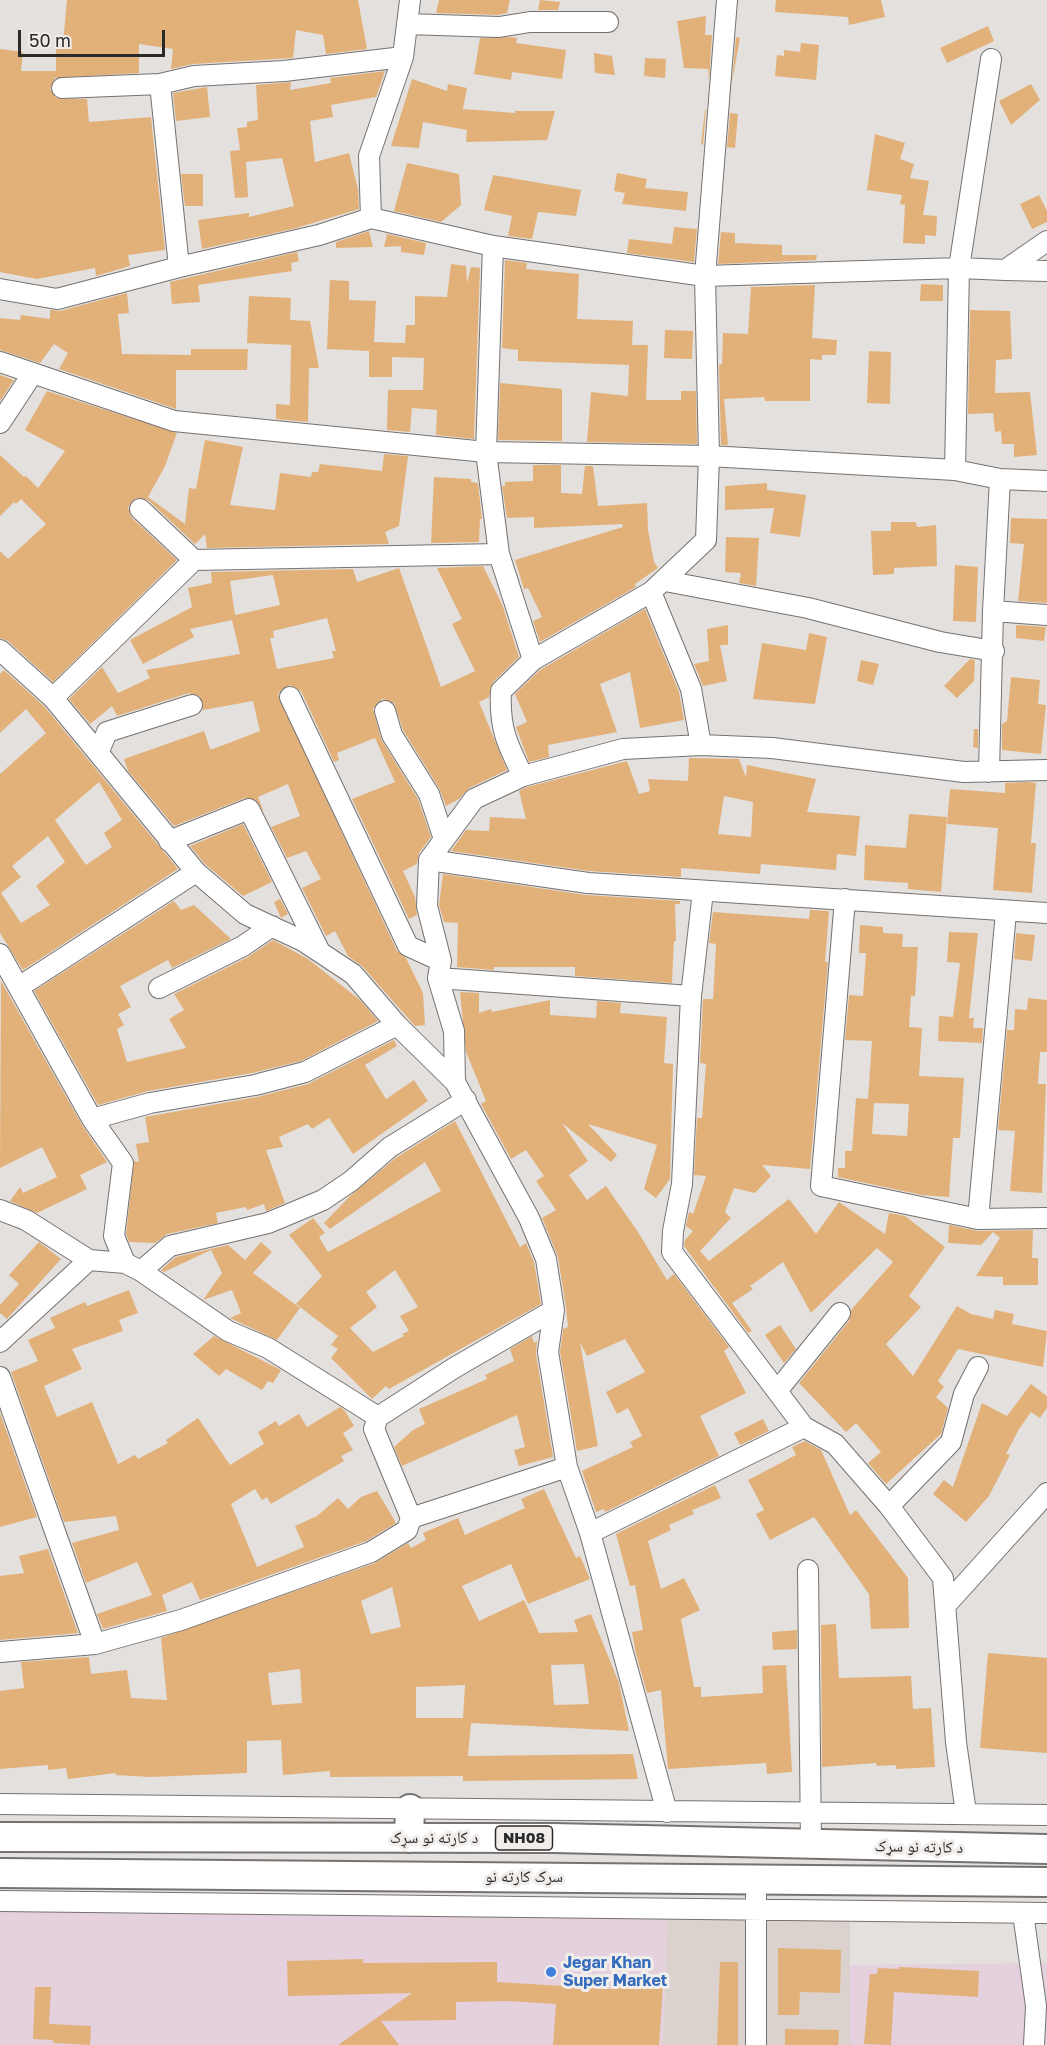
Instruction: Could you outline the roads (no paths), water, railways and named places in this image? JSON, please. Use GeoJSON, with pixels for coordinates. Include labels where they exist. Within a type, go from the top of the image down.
{"type":"FeatureCollection","features":[{"type":"Feature","properties":{"kind":"highway"},"geometry":{"type":"LineString","coordinates":[[409,1838],[410,1809]]}},
{"type":"Feature","properties":{"kind":"highway","name":"د کارته نو سړک"},"geometry":{"type":"LineString","coordinates":[[0,1837],[638,1839],[1047,1849]]}},
{"type":"Feature","properties":{"kind":"highway"},"geometry":{"type":"LineString","coordinates":[[636,1877],[638,1839]]}},
{"type":"Feature","properties":{"kind":"highway","name":"سرک کارته نو"},"geometry":{"type":"LineString","coordinates":[[0,1873],[221,1877],[636,1877],[1047,1882]]}},
{"type":"Feature","properties":{"kind":"street"},"geometry":{"type":"LineString","coordinates":[[371,218],[369,156],[403,57],[410,0]]}},
{"type":"Feature","properties":{"kind":"street"},"geometry":{"type":"LineString","coordinates":[[523,776],[503,737],[499,718],[501,691],[533,660],[658,587],[706,540],[710,456],[705,276],[727,0]]}},
{"type":"Feature","properties":{"kind":"street"},"geometry":{"type":"LineString","coordinates":[[407,24],[499,27],[530,22],[608,22]]}},
{"type":"Feature","properties":{"kind":"street"},"geometry":{"type":"LineString","coordinates":[[62,88],[160,84],[194,76],[284,71],[403,57]]}},
{"type":"Feature","properties":{"kind":"street"},"geometry":{"type":"LineString","coordinates":[[955,470],[959,268],[991,59]]}},
{"type":"Feature","properties":{"kind":"street"},"geometry":{"type":"LineString","coordinates":[[160,84],[179,267]]}},
{"type":"Feature","properties":{"kind":"street"},"geometry":{"type":"LineString","coordinates":[[0,289],[57,299],[179,267],[319,235],[371,218],[493,246],[705,276],[959,268],[1047,271]]}},
{"type":"Feature","properties":{"kind":"street"},"geometry":{"type":"LineString","coordinates":[[1005,270],[1047,241]]}},
{"type":"Feature","properties":{"kind":"street"},"geometry":{"type":"LineString","coordinates":[[493,246],[486,452],[499,554],[533,660]]}},
{"type":"Feature","properties":{"kind":"street"},"geometry":{"type":"LineString","coordinates":[[0,362],[174,421],[486,452],[710,456],[955,470],[1000,479],[1047,482]]}},
{"type":"Feature","properties":{"kind":"street"},"geometry":{"type":"LineString","coordinates":[[0,423],[33,373]]}},
{"type":"Feature","properties":{"kind":"street"},"geometry":{"type":"LineString","coordinates":[[989,772],[994,651],[993,611],[1000,479]]}},
{"type":"Feature","properties":{"kind":"street"},"geometry":{"type":"LineString","coordinates":[[140,509],[195,560]]}},
{"type":"Feature","properties":{"kind":"street"},"geometry":{"type":"LineString","coordinates":[[53,698],[195,560],[499,554]]}},
{"type":"Feature","properties":{"kind":"street"},"geometry":{"type":"LineString","coordinates":[[658,587],[808,608],[940,642],[994,651]]}},
{"type":"Feature","properties":{"kind":"street"},"geometry":{"type":"LineString","coordinates":[[658,587],[691,689],[701,745]]}},
{"type":"Feature","properties":{"kind":"street"},"geometry":{"type":"LineString","coordinates":[[993,611],[1047,615]]}},
{"type":"Feature","properties":{"kind":"street"},"geometry":{"type":"LineString","coordinates":[[0,650],[53,698],[99,751],[196,872],[245,914],[320,952],[353,974],[397,1025],[455,1082],[529,1218],[546,1259],[554,1310],[548,1352],[567,1467],[590,1533],[667,1812]]}},
{"type":"Feature","properties":{"kind":"street"},"geometry":{"type":"LineString","coordinates":[[290,697],[408,946],[440,969],[691,996]]}},
{"type":"Feature","properties":{"kind":"street"},"geometry":{"type":"LineString","coordinates":[[99,751],[107,732],[192,705]]}},
{"type":"Feature","properties":{"kind":"street"},"geometry":{"type":"LineString","coordinates":[[385,711],[392,735],[429,794],[444,839]]}},
{"type":"Feature","properties":{"kind":"street"},"geometry":{"type":"LineString","coordinates":[[455,1082],[454,1031],[427,906],[429,860],[474,799],[523,776],[623,749],[701,745],[772,748],[886,764],[989,772],[1047,770]]}},
{"type":"Feature","properties":{"kind":"street"},"geometry":{"type":"LineString","coordinates":[[169,841],[249,809],[320,952]]}},
{"type":"Feature","properties":{"kind":"street"},"geometry":{"type":"LineString","coordinates":[[429,860],[588,883],[1047,913]]}},
{"type":"Feature","properties":{"kind":"street"},"geometry":{"type":"LineString","coordinates":[[19,987],[196,872]]}},
{"type":"Feature","properties":{"kind":"street"},"geometry":{"type":"LineString","coordinates":[[703,891],[691,996],[682,1184],[673,1231],[672,1252],[804,1427],[835,1444],[889,1506],[943,1578],[956,1742],[966,1813]]}},
{"type":"Feature","properties":{"kind":"street"},"geometry":{"type":"LineString","coordinates":[[845,899],[820,1186],[978,1219],[1047,1218]]}},
{"type":"Feature","properties":{"kind":"street"},"geometry":{"type":"LineString","coordinates":[[978,1219],[1006,912]]}},
{"type":"Feature","properties":{"kind":"street"},"geometry":{"type":"LineString","coordinates":[[159,988],[243,946],[272,926]]}},
{"type":"Feature","properties":{"kind":"street"},"geometry":{"type":"LineString","coordinates":[[0,954],[92,1119],[123,1163],[114,1236],[133,1267],[228,1331],[268,1348],[378,1417]]}},
{"type":"Feature","properties":{"kind":"street"},"geometry":{"type":"LineString","coordinates":[[92,1119],[150,1103],[255,1085],[305,1072],[397,1025]]}},
{"type":"Feature","properties":{"kind":"street"},"geometry":{"type":"LineString","coordinates":[[0,1210],[26,1220],[89,1260],[133,1267],[170,1246],[268,1223],[323,1200],[390,1147],[465,1100]]}},
{"type":"Feature","properties":{"kind":"street"},"geometry":{"type":"LineString","coordinates":[[0,1342],[89,1260]]}},
{"type":"Feature","properties":{"kind":"street"},"geometry":{"type":"LineString","coordinates":[[0,1652],[95,1644],[181,1620],[371,1552],[407,1530],[411,1518],[374,1429],[378,1417],[454,1368],[554,1310]]}},
{"type":"Feature","properties":{"kind":"street"},"geometry":{"type":"LineString","coordinates":[[777,1391],[840,1313]]}},
{"type":"Feature","properties":{"kind":"street"},"geometry":{"type":"LineString","coordinates":[[889,1506],[951,1442],[964,1394],[978,1367]]}},
{"type":"Feature","properties":{"kind":"street"},"geometry":{"type":"LineString","coordinates":[[0,1377],[95,1644]]}},
{"type":"Feature","properties":{"kind":"street"},"geometry":{"type":"LineString","coordinates":[[590,1533],[804,1427]]}},
{"type":"Feature","properties":{"kind":"street"},"geometry":{"type":"LineString","coordinates":[[411,1518],[567,1467]]}},
{"type":"Feature","properties":{"kind":"street"},"geometry":{"type":"LineString","coordinates":[[946,1605],[1047,1493]]}},
{"type":"Feature","properties":{"kind":"street"},"geometry":{"type":"LineString","coordinates":[[808,1570],[811,1845]]}},
{"type":"Feature","properties":{"kind":"street"},"geometry":{"type":"LineString","coordinates":[[0,1804],[1047,1815]]}},
{"type":"Feature","properties":{"kind":"street"},"geometry":{"type":"LineString","coordinates":[[756,1880],[756,2045]]}},
{"type":"Feature","properties":{"kind":"street"},"geometry":{"type":"LineString","coordinates":[[0,1901],[238,1906],[756,1908],[1047,1913]]}},
{"type":"Feature","properties":{"kind":"street"},"geometry":{"type":"LineString","coordinates":[[1023,1913],[1041,2007],[1034,2045]]}},
{"type":"Feature","properties":{"kind":"place","name":"Jegar Khan Super Market"},"geometry":{"type":"Point","coordinates":[551,1972]}}]}
